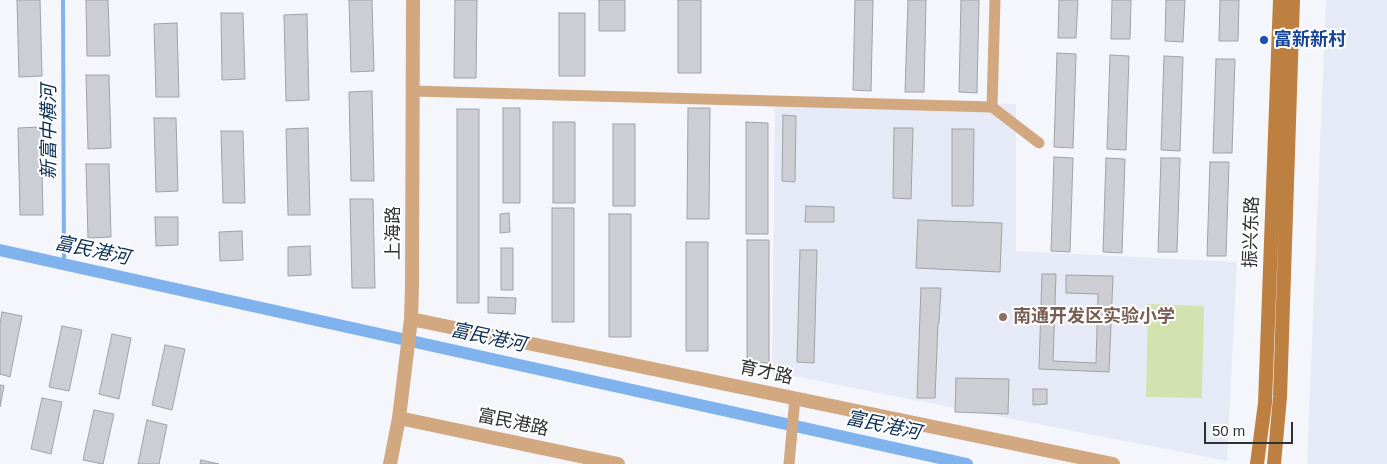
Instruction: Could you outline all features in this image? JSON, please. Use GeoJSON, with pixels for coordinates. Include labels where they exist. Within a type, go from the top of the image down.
{"type":"FeatureCollection","features":[{"type":"Feature","properties":{"kind":"main road","name":"振兴东路"},"geometry":{"type":"LineString","coordinates":[[1257,464],[1265,404],[1280,0]]}},
{"type":"Feature","properties":{"kind":"main road","name":"振兴东路"},"geometry":{"type":"LineString","coordinates":[[1274,464],[1280,397],[1293,0]]}},
{"type":"Feature","properties":{"kind":"street","name":"上海路"},"geometry":{"type":"LineString","coordinates":[[390,464],[400,418],[411,319],[413,0]]}},
{"type":"Feature","properties":{"kind":"street"},"geometry":{"type":"LineString","coordinates":[[992,107],[995,0]]}},
{"type":"Feature","properties":{"kind":"street"},"geometry":{"type":"LineString","coordinates":[[413,91],[992,107],[1039,144]]}},
{"type":"Feature","properties":{"kind":"street","name":"育才路"},"geometry":{"type":"LineString","coordinates":[[411,319],[1113,464]]}},
{"type":"Feature","properties":{"kind":"street"},"geometry":{"type":"LineString","coordinates":[[789,464],[795,399]]}},
{"type":"Feature","properties":{"kind":"street","name":"富民港路"},"geometry":{"type":"LineString","coordinates":[[400,418],[618,464]]}},
{"type":"Feature","properties":{"kind":"shaded area"},"geometry":{"type":"Polygon","coordinates":[[[1326,0],[1387,0],[1387,464],[1307,464],[1326,0]]]}},
{"type":"Feature","properties":{"kind":"shaded area","name":"南通开发区实验小学"},"geometry":{"type":"Polygon","coordinates":[[[775,99],[1016,104],[1016,251],[1237,262],[1227,461],[772,372],[775,99]]]}},
{"type":"Feature","properties":{"kind":"green space"},"geometry":{"type":"Polygon","coordinates":[[[1148,304],[1204,306],[1202,398],[1146,397],[1148,304]]]}},
{"type":"Feature","properties":{"kind":"building"},"geometry":{"type":"Polygon","coordinates":[[[17,0],[40,0],[42,76],[19,77],[17,0]]]}},
{"type":"Feature","properties":{"kind":"building"},"geometry":{"type":"Polygon","coordinates":[[[86,0],[108,0],[110,56],[87,56],[86,0]]]}},
{"type":"Feature","properties":{"kind":"building"},"geometry":{"type":"Polygon","coordinates":[[[349,0],[372,0],[374,71],[351,72],[349,0]]]}},
{"type":"Feature","properties":{"kind":"building"},"geometry":{"type":"Polygon","coordinates":[[[455,0],[477,0],[476,78],[454,78],[455,0]]]}},
{"type":"Feature","properties":{"kind":"building"},"geometry":{"type":"Polygon","coordinates":[[[599,0],[625,0],[625,31],[599,31],[599,0]]]}},
{"type":"Feature","properties":{"kind":"building"},"geometry":{"type":"Polygon","coordinates":[[[678,0],[701,0],[701,73],[678,73],[678,0]]]}},
{"type":"Feature","properties":{"kind":"building"},"geometry":{"type":"Polygon","coordinates":[[[855,0],[873,0],[871,91],[853,90],[855,0]]]}},
{"type":"Feature","properties":{"kind":"building"},"geometry":{"type":"Polygon","coordinates":[[[908,0],[926,0],[924,92],[905,92],[908,0]]]}},
{"type":"Feature","properties":{"kind":"building"},"geometry":{"type":"Polygon","coordinates":[[[961,0],[979,0],[977,93],[959,92],[961,0]]]}},
{"type":"Feature","properties":{"kind":"building"},"geometry":{"type":"Polygon","coordinates":[[[1059,0],[1078,0],[1076,38],[1058,38],[1059,0]]]}},
{"type":"Feature","properties":{"kind":"building"},"geometry":{"type":"Polygon","coordinates":[[[1112,0],[1131,0],[1130,39],[1111,39],[1112,0]]]}},
{"type":"Feature","properties":{"kind":"building"},"geometry":{"type":"Polygon","coordinates":[[[1166,0],[1185,0],[1183,42],[1165,41],[1166,0]]]}},
{"type":"Feature","properties":{"kind":"building"},"geometry":{"type":"Polygon","coordinates":[[[1220,0],[1239,0],[1238,41],[1219,41],[1220,0]]]}},
{"type":"Feature","properties":{"kind":"building"},"geometry":{"type":"Polygon","coordinates":[[[221,13],[243,13],[245,79],[222,80],[221,13]]]}},
{"type":"Feature","properties":{"kind":"building"},"geometry":{"type":"Polygon","coordinates":[[[559,13],[585,13],[585,76],[559,76],[559,13]]]}},
{"type":"Feature","properties":{"kind":"building"},"geometry":{"type":"Polygon","coordinates":[[[307,14],[309,100],[286,101],[284,15],[307,14]]]}},
{"type":"Feature","properties":{"kind":"building"},"geometry":{"type":"Polygon","coordinates":[[[177,23],[179,97],[156,97],[154,24],[177,23]]]}},
{"type":"Feature","properties":{"kind":"building"},"geometry":{"type":"Polygon","coordinates":[[[1057,53],[1076,54],[1073,148],[1054,147],[1057,53]]]}},
{"type":"Feature","properties":{"kind":"building"},"geometry":{"type":"Polygon","coordinates":[[[1110,55],[1129,56],[1126,150],[1107,149],[1110,55]]]}},
{"type":"Feature","properties":{"kind":"building"},"geometry":{"type":"Polygon","coordinates":[[[1164,56],[1183,57],[1180,151],[1161,150],[1164,56]]]}},
{"type":"Feature","properties":{"kind":"building"},"geometry":{"type":"Polygon","coordinates":[[[1216,59],[1235,59],[1232,153],[1213,153],[1216,59]]]}},
{"type":"Feature","properties":{"kind":"building"},"geometry":{"type":"Polygon","coordinates":[[[86,75],[109,75],[111,148],[88,149],[86,75]]]}},
{"type":"Feature","properties":{"kind":"building"},"geometry":{"type":"Polygon","coordinates":[[[372,91],[374,181],[351,181],[349,92],[372,91]]]}},
{"type":"Feature","properties":{"kind":"building"},"geometry":{"type":"Polygon","coordinates":[[[503,108],[520,108],[520,203],[503,203],[503,108]]]}},
{"type":"Feature","properties":{"kind":"building"},"geometry":{"type":"Polygon","coordinates":[[[688,108],[710,108],[709,219],[687,219],[688,108]]]}},
{"type":"Feature","properties":{"kind":"building"},"geometry":{"type":"Polygon","coordinates":[[[457,109],[479,109],[479,303],[457,303],[457,109]]]}},
{"type":"Feature","properties":{"kind":"building"},"geometry":{"type":"Polygon","coordinates":[[[783,115],[796,116],[795,182],[782,181],[783,115]]]}},
{"type":"Feature","properties":{"kind":"building"},"geometry":{"type":"Polygon","coordinates":[[[154,118],[176,118],[178,191],[156,192],[154,118]]]}},
{"type":"Feature","properties":{"kind":"building"},"geometry":{"type":"Polygon","coordinates":[[[553,122],[575,122],[575,203],[553,203],[553,122]]]}},
{"type":"Feature","properties":{"kind":"building"},"geometry":{"type":"Polygon","coordinates":[[[746,122],[768,123],[768,234],[746,234],[746,122]]]}},
{"type":"Feature","properties":{"kind":"building"},"geometry":{"type":"Polygon","coordinates":[[[613,124],[635,124],[635,206],[613,206],[613,124]]]}},
{"type":"Feature","properties":{"kind":"building"},"geometry":{"type":"Polygon","coordinates":[[[41,127],[43,215],[20,215],[18,128],[41,127]]]}},
{"type":"Feature","properties":{"kind":"building"},"geometry":{"type":"Polygon","coordinates":[[[308,128],[310,215],[288,215],[286,129],[308,128]]]}},
{"type":"Feature","properties":{"kind":"building"},"geometry":{"type":"Polygon","coordinates":[[[894,128],[913,128],[911,199],[893,198],[894,128]]]}},
{"type":"Feature","properties":{"kind":"building"},"geometry":{"type":"Polygon","coordinates":[[[952,129],[974,129],[973,206],[952,206],[952,129]]]}},
{"type":"Feature","properties":{"kind":"building"},"geometry":{"type":"Polygon","coordinates":[[[221,131],[243,131],[245,203],[223,203],[221,131]]]}},
{"type":"Feature","properties":{"kind":"building"},"geometry":{"type":"Polygon","coordinates":[[[1054,157],[1073,158],[1070,252],[1051,251],[1054,157]]]}},
{"type":"Feature","properties":{"kind":"building"},"geometry":{"type":"Polygon","coordinates":[[[1106,158],[1125,159],[1122,253],[1103,252],[1106,158]]]}},
{"type":"Feature","properties":{"kind":"building"},"geometry":{"type":"Polygon","coordinates":[[[1161,158],[1180,158],[1177,252],[1158,252],[1161,158]]]}},
{"type":"Feature","properties":{"kind":"building"},"geometry":{"type":"Polygon","coordinates":[[[1210,162],[1229,162],[1226,256],[1207,256],[1210,162]]]}},
{"type":"Feature","properties":{"kind":"building"},"geometry":{"type":"Polygon","coordinates":[[[86,164],[109,164],[111,237],[88,238],[86,164]]]}},
{"type":"Feature","properties":{"kind":"building"},"geometry":{"type":"Polygon","coordinates":[[[350,199],[373,199],[375,288],[352,288],[350,199]]]}},
{"type":"Feature","properties":{"kind":"building"},"geometry":{"type":"Polygon","coordinates":[[[806,206],[834,207],[834,222],[805,222],[806,206]]]}},
{"type":"Feature","properties":{"kind":"building"},"geometry":{"type":"Polygon","coordinates":[[[552,208],[574,208],[574,322],[552,322],[552,208]]]}},
{"type":"Feature","properties":{"kind":"building"},"geometry":{"type":"Polygon","coordinates":[[[509,213],[510,232],[500,233],[500,214],[509,213]]]}},
{"type":"Feature","properties":{"kind":"building"},"geometry":{"type":"Polygon","coordinates":[[[609,214],[631,214],[631,337],[609,337],[609,214]]]}},
{"type":"Feature","properties":{"kind":"building"},"geometry":{"type":"Polygon","coordinates":[[[155,217],[178,217],[178,245],[156,246],[155,217]]]}},
{"type":"Feature","properties":{"kind":"building"},"geometry":{"type":"Polygon","coordinates":[[[918,220],[1002,223],[1000,272],[916,268],[918,220]]]}},
{"type":"Feature","properties":{"kind":"building"},"geometry":{"type":"Polygon","coordinates":[[[242,231],[243,260],[220,261],[219,232],[242,231]]]}},
{"type":"Feature","properties":{"kind":"building"},"geometry":{"type":"Polygon","coordinates":[[[747,240],[769,240],[769,363],[747,363],[747,240]]]}},
{"type":"Feature","properties":{"kind":"building"},"geometry":{"type":"Polygon","coordinates":[[[686,242],[708,242],[708,351],[686,351],[686,242]]]}},
{"type":"Feature","properties":{"kind":"building"},"geometry":{"type":"Polygon","coordinates":[[[310,246],[311,275],[288,276],[288,247],[310,246]]]}},
{"type":"Feature","properties":{"kind":"building"},"geometry":{"type":"Polygon","coordinates":[[[501,248],[513,248],[513,290],[501,290],[501,248]]]}},
{"type":"Feature","properties":{"kind":"building"},"geometry":{"type":"Polygon","coordinates":[[[800,250],[817,250],[814,363],[797,362],[800,250]]]}},
{"type":"Feature","properties":{"kind":"building"},"geometry":{"type":"Polygon","coordinates":[[[1042,274],[1056,274],[1053,361],[1096,363],[1098,294],[1066,293],[1066,275],[1113,276],[1109,372],[1039,369],[1042,274]]]}},
{"type":"Feature","properties":{"kind":"building"},"geometry":{"type":"Polygon","coordinates":[[[921,288],[941,288],[935,398],[917,398],[921,288]]]}},
{"type":"Feature","properties":{"kind":"building"},"geometry":{"type":"Polygon","coordinates":[[[488,297],[516,298],[515,314],[488,313],[488,297]]]}},
{"type":"Feature","properties":{"kind":"building"},"geometry":{"type":"Polygon","coordinates":[[[2,312],[22,316],[10,377],[0,374],[0,324],[2,312]]]}},
{"type":"Feature","properties":{"kind":"building"},"geometry":{"type":"Polygon","coordinates":[[[62,326],[82,330],[69,391],[49,387],[62,326]]]}},
{"type":"Feature","properties":{"kind":"building"},"geometry":{"type":"Polygon","coordinates":[[[112,334],[131,338],[119,399],[99,394],[112,334]]]}},
{"type":"Feature","properties":{"kind":"building"},"geometry":{"type":"Polygon","coordinates":[[[165,345],[185,349],[172,410],[152,405],[165,345]]]}},
{"type":"Feature","properties":{"kind":"building"},"geometry":{"type":"Polygon","coordinates":[[[956,378],[1009,379],[1008,414],[955,412],[956,378]]]}},
{"type":"Feature","properties":{"kind":"building"},"geometry":{"type":"Polygon","coordinates":[[[0,385],[4,386],[0,407],[0,385]]]}},
{"type":"Feature","properties":{"kind":"building"},"geometry":{"type":"Polygon","coordinates":[[[1033,389],[1047,389],[1047,404],[1033,405],[1033,389]]]}},
{"type":"Feature","properties":{"kind":"building"},"geometry":{"type":"Polygon","coordinates":[[[42,398],[62,402],[51,454],[31,449],[42,398]]]}},
{"type":"Feature","properties":{"kind":"building"},"geometry":{"type":"Polygon","coordinates":[[[94,410],[114,414],[103,464],[83,460],[94,410]]]}},
{"type":"Feature","properties":{"kind":"building"},"geometry":{"type":"Polygon","coordinates":[[[147,420],[167,425],[159,464],[138,464],[147,420]]]}},
{"type":"Feature","properties":{"kind":"building"},"geometry":{"type":"Polygon","coordinates":[[[201,460],[219,464],[200,464],[201,460]]]}},
{"type":"Feature","properties":{"kind":"waterway","name":"新富中横河"},"geometry":{"type":"LineString","coordinates":[[63,0],[64,265]]}},
{"type":"Feature","properties":{"kind":"waterway","name":"富民港河"},"geometry":{"type":"LineString","coordinates":[[0,250],[967,464]]}},
{"type":"Feature","properties":{"kind":"place","name":"富新新村"},"geometry":{"type":"Point","coordinates":[1264,40]}},
{"type":"Feature","properties":{"kind":"place","name":"南通开发区实验小学"},"geometry":{"type":"Point","coordinates":[1003,317]}}]}
